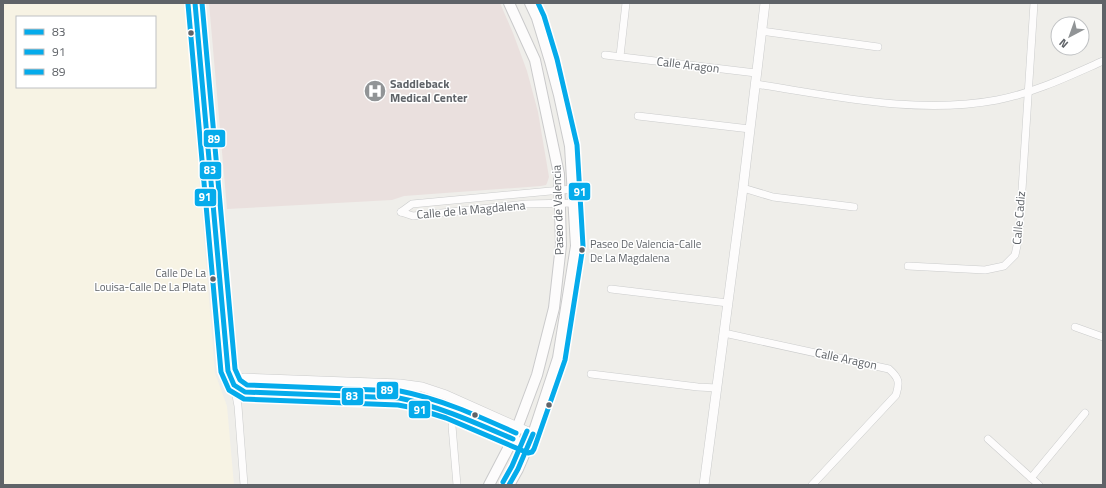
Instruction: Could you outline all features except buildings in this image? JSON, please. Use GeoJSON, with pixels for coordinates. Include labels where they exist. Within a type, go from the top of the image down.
{"type":"FeatureCollection","features":[{"type":"Feature","properties":{"kind":"main road","name":"Paseo de Valencia"},"geometry":{"type":"LineString","coordinates":[[489,485],[513,439],[537,375],[554,308],[561,245],[559,174],[535,60],[509,3]]}},
{"type":"Feature","properties":{"kind":"main road","name":"Paseo de Valencia"},"geometry":{"type":"LineString","coordinates":[[509,485],[533,434],[558,358],[576,246],[570,146],[560,95],[539,25],[530,3]]}},
{"type":"Feature","properties":{"kind":"street"},"geometry":{"type":"LineString","coordinates":[[195,3],[228,371],[234,385],[238,406],[244,485]]}},
{"type":"Feature","properties":{"kind":"street"},"geometry":{"type":"LineString","coordinates":[[620,56],[626,3]]}},
{"type":"Feature","properties":{"kind":"street"},"geometry":{"type":"LineString","coordinates":[[704,485],[743,188],[765,3]]}},
{"type":"Feature","properties":{"kind":"street","name":"Calle Cadiz"},"geometry":{"type":"LineString","coordinates":[[908,266],[984,270],[1004,266],[1015,255],[1020,221],[1034,3]]}},
{"type":"Feature","properties":{"kind":"street"},"geometry":{"type":"LineString","coordinates":[[762,31],[878,47]]}},
{"type":"Feature","properties":{"kind":"street","name":"Calle Aragon"},"geometry":{"type":"LineString","coordinates":[[605,55],[756,73]]}},
{"type":"Feature","properties":{"kind":"street"},"geometry":{"type":"LineString","coordinates":[[755,84],[889,104],[962,104],[990,101],[1028,92],[1103,62]]}},
{"type":"Feature","properties":{"kind":"street"},"geometry":{"type":"LineString","coordinates":[[638,116],[750,129]]}},
{"type":"Feature","properties":{"kind":"street"},"geometry":{"type":"LineString","coordinates":[[743,188],[773,197],[854,207]]}},
{"type":"Feature","properties":{"kind":"street","name":"Calle de la Magdalena"},"geometry":{"type":"LineString","coordinates":[[572,189],[412,204],[401,212],[413,216],[526,204],[573,203]]}},
{"type":"Feature","properties":{"kind":"street"},"geometry":{"type":"LineString","coordinates":[[611,289],[728,303]]}},
{"type":"Feature","properties":{"kind":"street"},"geometry":{"type":"LineString","coordinates":[[1075,327],[1102,336]]}},
{"type":"Feature","properties":{"kind":"street","name":"Calle Aragon"},"geometry":{"type":"LineString","coordinates":[[724,332],[889,369],[897,376],[899,386],[896,395],[812,485]]}},
{"type":"Feature","properties":{"kind":"street"},"geometry":{"type":"LineString","coordinates":[[591,374],[717,388]]}},
{"type":"Feature","properties":{"kind":"street"},"geometry":{"type":"LineString","coordinates":[[234,385],[244,378],[400,384],[430,389],[533,434]]}},
{"type":"Feature","properties":{"kind":"street"},"geometry":{"type":"LineString","coordinates":[[234,385],[245,392],[399,398],[418,401],[454,414],[528,446]]}},
{"type":"Feature","properties":{"kind":"street"},"geometry":{"type":"LineString","coordinates":[[457,485],[452,426],[458,400]]}},
{"type":"Feature","properties":{"kind":"street"},"geometry":{"type":"LineString","coordinates":[[1031,478],[1085,413]]}},
{"type":"Feature","properties":{"kind":"street"},"geometry":{"type":"LineString","coordinates":[[988,439],[1039,485]]}},
{"type":"Feature","properties":{"kind":"shaded area"},"geometry":{"type":"Polygon","coordinates":[[[3,3],[185,3],[215,373],[227,406],[234,485],[3,485],[3,3]]]}},
{"type":"Feature","properties":{"kind":"shaded area","name":"Saddleback Medical Center"},"geometry":{"type":"Polygon","coordinates":[[[209,3],[500,3],[527,71],[538,112],[549,177],[546,185],[404,196],[392,200],[227,209],[209,3]]]}},
{"type":"Feature","properties":{"kind":"transit line","name":"83"},"geometry":{"type":"LineString","coordinates":[[195,3],[228,371],[234,385],[245,392],[399,398],[443,410],[513,439]]}},
{"type":"Feature","properties":{"kind":"transit line","name":"89"},"geometry":{"type":"LineString","coordinates":[[202,3],[235,369],[240,380],[247,385],[400,391],[445,403],[516,433]]}},
{"type":"Feature","properties":{"kind":"transit line","name":"91"},"geometry":{"type":"LineString","coordinates":[[188,4],[221,372],[229,390],[244,399],[398,405],[414,408],[446,418],[528,453],[532,452],[534,449],[565,360],[583,246],[577,145],[557,59],[544,16],[538,3]]}},
{"type":"Feature","properties":{"kind":"transit line","name":"89"},"geometry":{"type":"LineString","coordinates":[[503,482],[512,466],[527,431]]}},
{"type":"Feature","properties":{"kind":"transit line","name":"83"},"geometry":{"type":"LineString","coordinates":[[509,485],[518,469],[533,434]]}},
{"type":"Feature","properties":{"kind":"place","name":"Saddleback Medical Center"},"geometry":{"type":"Point","coordinates":[375,91]}},
{"type":"Feature","properties":{"kind":"place","name":"Paseo De Valencia-Calle De La Magdalena"},"geometry":{"type":"Point","coordinates":[582,250]}},
{"type":"Feature","properties":{"kind":"place","name":"Calle De La Louisa-Calle De La Plata"},"geometry":{"type":"Point","coordinates":[213,279]}}]}
